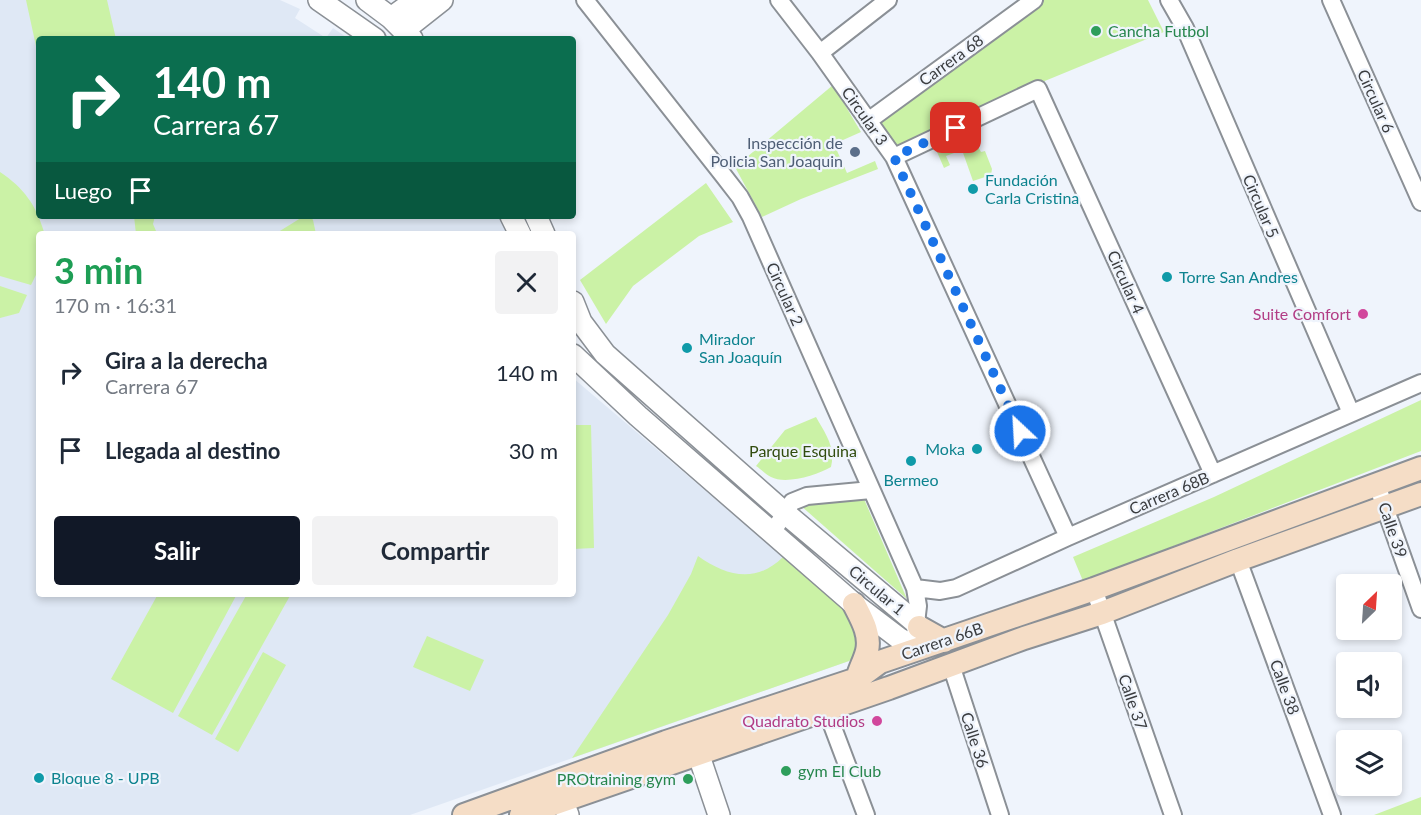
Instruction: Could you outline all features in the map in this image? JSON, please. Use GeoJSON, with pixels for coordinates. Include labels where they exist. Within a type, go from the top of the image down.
{"type":"FeatureCollection","features":[{"type":"Feature","properties":{"kind":"main road","name":"Carrera 66B"},"geometry":{"type":"LineString","coordinates":[[464,815],[666,742],[857,678],[917,633],[944,641],[1094,589],[1421,468]]}},
{"type":"Feature","properties":{"kind":"main road","name":"Carrera 66B"},"geometry":{"type":"LineString","coordinates":[[523,815],[565,808],[698,753],[1102,612],[1421,494]]}},
{"type":"Feature","properties":{"kind":"main road"},"geometry":{"type":"LineString","coordinates":[[854,604],[866,629],[868,639],[867,651],[857,678]]}},
{"type":"Feature","properties":{"kind":"main road"},"geometry":{"type":"LineString","coordinates":[[894,686],[917,633],[951,665]]}},
{"type":"Feature","properties":{"kind":"street"},"geometry":{"type":"LineString","coordinates":[[367,0],[402,29]]}},
{"type":"Feature","properties":{"kind":"street"},"geometry":{"type":"LineString","coordinates":[[402,29],[416,0]]}},
{"type":"Feature","properties":{"kind":"street"},"geometry":{"type":"LineString","coordinates":[[402,29],[442,0]]}},
{"type":"Feature","properties":{"kind":"street","name":"Circular 2"},"geometry":{"type":"LineString","coordinates":[[585,0],[740,197],[751,217],[915,588],[918,606],[917,633]]}},
{"type":"Feature","properties":{"kind":"street","name":"Circular 3"},"geometry":{"type":"LineString","coordinates":[[779,0],[894,157],[1068,537]]}},
{"type":"Feature","properties":{"kind":"street"},"geometry":{"type":"LineString","coordinates":[[820,53],[888,0]]}},
{"type":"Feature","properties":{"kind":"street","name":"Carrera 68"},"geometry":{"type":"LineString","coordinates":[[868,121],[1034,0]]}},
{"type":"Feature","properties":{"kind":"street","name":"Circular 5"},"geometry":{"type":"LineString","coordinates":[[1169,0],[1185,28],[1351,413]]}},
{"type":"Feature","properties":{"kind":"street","name":"Circular 6"},"geometry":{"type":"LineString","coordinates":[[1331,0],[1421,201]]}},
{"type":"Feature","properties":{"kind":"street"},"geometry":{"type":"LineString","coordinates":[[322,1],[371,36]]}},
{"type":"Feature","properties":{"kind":"street","name":"Circular 4"},"geometry":{"type":"LineString","coordinates":[[894,157],[1038,89],[1213,474]]}},
{"type":"Feature","properties":{"kind":"street","name":"Circular 1"},"geometry":{"type":"LineString","coordinates":[[576,310],[581,322],[605,354],[917,633],[900,639],[854,604],[630,409],[576,358]]}},
{"type":"Feature","properties":{"kind":"street","name":"Carrera 68B"},"geometry":{"type":"LineString","coordinates":[[915,588],[948,591],[1421,383]]}},
{"type":"Feature","properties":{"kind":"street","name":"Calle 39"},"geometry":{"type":"LineString","coordinates":[[1377,485],[1421,609]]}},
{"type":"Feature","properties":{"kind":"street"},"geometry":{"type":"LineString","coordinates":[[772,533],[792,502],[807,496],[871,490]]}},
{"type":"Feature","properties":{"kind":"street","name":"Calle 38"},"geometry":{"type":"LineString","coordinates":[[1238,560],[1332,815]]}},
{"type":"Feature","properties":{"kind":"street","name":"Calle 37"},"geometry":{"type":"LineString","coordinates":[[1094,589],[1173,815]]}},
{"type":"Feature","properties":{"kind":"street","name":"Calle 36"},"geometry":{"type":"LineString","coordinates":[[951,665],[1000,815]]}},
{"type":"Feature","properties":{"kind":"street"},"geometry":{"type":"LineString","coordinates":[[826,709],[866,815]]}},
{"type":"Feature","properties":{"kind":"street"},"geometry":{"type":"LineString","coordinates":[[698,753],[719,815]]}},
{"type":"Feature","properties":{"kind":"shaded area"},"geometry":{"type":"Polygon","coordinates":[[[0,0],[280,0],[300,9],[295,18],[323,36],[36,36],[36,219],[500,219],[506,231],[36,231],[36,597],[576,597],[576,381],[815,584],[849,661],[410,815],[0,815],[0,0]]]}},
{"type":"Feature","properties":{"kind":"shaded area"},"geometry":{"type":"Polygon","coordinates":[[[333,28],[345,36],[327,36],[333,28]]]}},
{"type":"Feature","properties":{"kind":"green space"},"geometry":{"type":"Polygon","coordinates":[[[26,0],[107,0],[115,36],[36,36],[36,46],[26,0]]]}},
{"type":"Feature","properties":{"kind":"green space"},"geometry":{"type":"Polygon","coordinates":[[[1044,0],[1148,0],[1164,32],[1035,85],[898,149],[876,119],[1044,0]]]}},
{"type":"Feature","properties":{"kind":"green space"},"geometry":{"type":"Polygon","coordinates":[[[833,85],[861,132],[834,144],[847,173],[875,161],[878,169],[762,217],[735,167],[833,85]]]}},
{"type":"Feature","properties":{"kind":"green space"},"geometry":{"type":"Polygon","coordinates":[[[970,132],[981,152],[985,151],[992,169],[991,175],[973,181],[962,150],[946,156],[950,165],[944,168],[934,145],[970,132]]]}},
{"type":"Feature","properties":{"kind":"green space"},"geometry":{"type":"Polygon","coordinates":[[[0,172],[16,184],[28,198],[44,231],[36,231],[36,275],[31,285],[0,276],[0,172]]]}},
{"type":"Feature","properties":{"kind":"green space"},"geometry":{"type":"Polygon","coordinates":[[[706,183],[733,222],[699,236],[633,286],[606,324],[580,280],[706,183]]]}},
{"type":"Feature","properties":{"kind":"green space"},"geometry":{"type":"Polygon","coordinates":[[[134,219],[154,219],[153,224],[156,231],[136,231],[134,219]]]}},
{"type":"Feature","properties":{"kind":"green space"},"geometry":{"type":"Polygon","coordinates":[[[299,219],[312,219],[315,231],[280,231],[299,219]]]}},
{"type":"Feature","properties":{"kind":"green space"},"geometry":{"type":"Polygon","coordinates":[[[0,286],[27,295],[19,313],[0,318],[0,286]]]}},
{"type":"Feature","properties":{"kind":"green space"},"geometry":{"type":"Polygon","coordinates":[[[1421,400],[1421,451],[1083,581],[1073,557],[1214,497],[1421,400]]]}},
{"type":"Feature","properties":{"kind":"green space","name":"Parque Esquina"},"geometry":{"type":"Polygon","coordinates":[[[816,417],[831,447],[831,467],[810,476],[785,480],[771,477],[756,466],[785,430],[816,417]]]}},
{"type":"Feature","properties":{"kind":"green space"},"geometry":{"type":"Polygon","coordinates":[[[576,425],[591,425],[594,548],[576,549],[576,425]]]}},
{"type":"Feature","properties":{"kind":"green space"},"geometry":{"type":"Polygon","coordinates":[[[864,499],[907,599],[800,505],[864,499]]]}},
{"type":"Feature","properties":{"kind":"green space"},"geometry":{"type":"Polygon","coordinates":[[[698,556],[719,568],[741,574],[762,571],[773,566],[783,557],[848,612],[858,630],[857,655],[849,661],[572,758],[668,615],[691,574],[698,556]]]}},
{"type":"Feature","properties":{"kind":"green space"},"geometry":{"type":"Polygon","coordinates":[[[156,597],[235,597],[173,713],[111,679],[156,597]]]}},
{"type":"Feature","properties":{"kind":"green space"},"geometry":{"type":"Polygon","coordinates":[[[245,597],[289,597],[212,735],[178,716],[245,597]]]}},
{"type":"Feature","properties":{"kind":"green space"},"geometry":{"type":"Polygon","coordinates":[[[427,636],[484,660],[470,691],[413,667],[427,636]]]}},
{"type":"Feature","properties":{"kind":"green space"},"geometry":{"type":"Polygon","coordinates":[[[263,652],[286,665],[238,752],[215,739],[263,652]]]}},
{"type":"Feature","properties":{"kind":"green space"},"geometry":{"type":"Polygon","coordinates":[[[1421,797],[1421,815],[1374,815],[1421,797]]]}},
{"type":"Feature","properties":{"kind":"place","name":"Cancha Futbol"},"geometry":{"type":"Point","coordinates":[1096,31]}},
{"type":"Feature","properties":{"kind":"place","name":"Inspección de Policia San Joaquin"},"geometry":{"type":"Point","coordinates":[855,152]}},
{"type":"Feature","properties":{"kind":"place","name":"Fundación Carla Cristina"},"geometry":{"type":"Point","coordinates":[973,189]}},
{"type":"Feature","properties":{"kind":"place","name":"Torre San Andres"},"geometry":{"type":"Point","coordinates":[1167,277]}},
{"type":"Feature","properties":{"kind":"place","name":"Suite Comfort"},"geometry":{"type":"Point","coordinates":[1363,314]}},
{"type":"Feature","properties":{"kind":"place","name":"Mirador San Joaquín"},"geometry":{"type":"Point","coordinates":[687,348]}},
{"type":"Feature","properties":{"kind":"place","name":"Moka"},"geometry":{"type":"Point","coordinates":[977,449]}},
{"type":"Feature","properties":{"kind":"place","name":"Bermeo"},"geometry":{"type":"Point","coordinates":[911,461]}},
{"type":"Feature","properties":{"kind":"place","name":"Quadrato Studios"},"geometry":{"type":"Point","coordinates":[877,721]}},
{"type":"Feature","properties":{"kind":"place","name":"gym El Club"},"geometry":{"type":"Point","coordinates":[786,771]}},
{"type":"Feature","properties":{"kind":"place","name":"Bloque 8 - UPB"},"geometry":{"type":"Point","coordinates":[39,778]}},
{"type":"Feature","properties":{"kind":"place","name":"PROtraining gym"},"geometry":{"type":"Point","coordinates":[688,779]}},
{"type":"Feature","properties":{"kind":"route"},"geometry":{"type":"LineString","coordinates":[[956,128],[894,157],[1020,431]]}}]}
